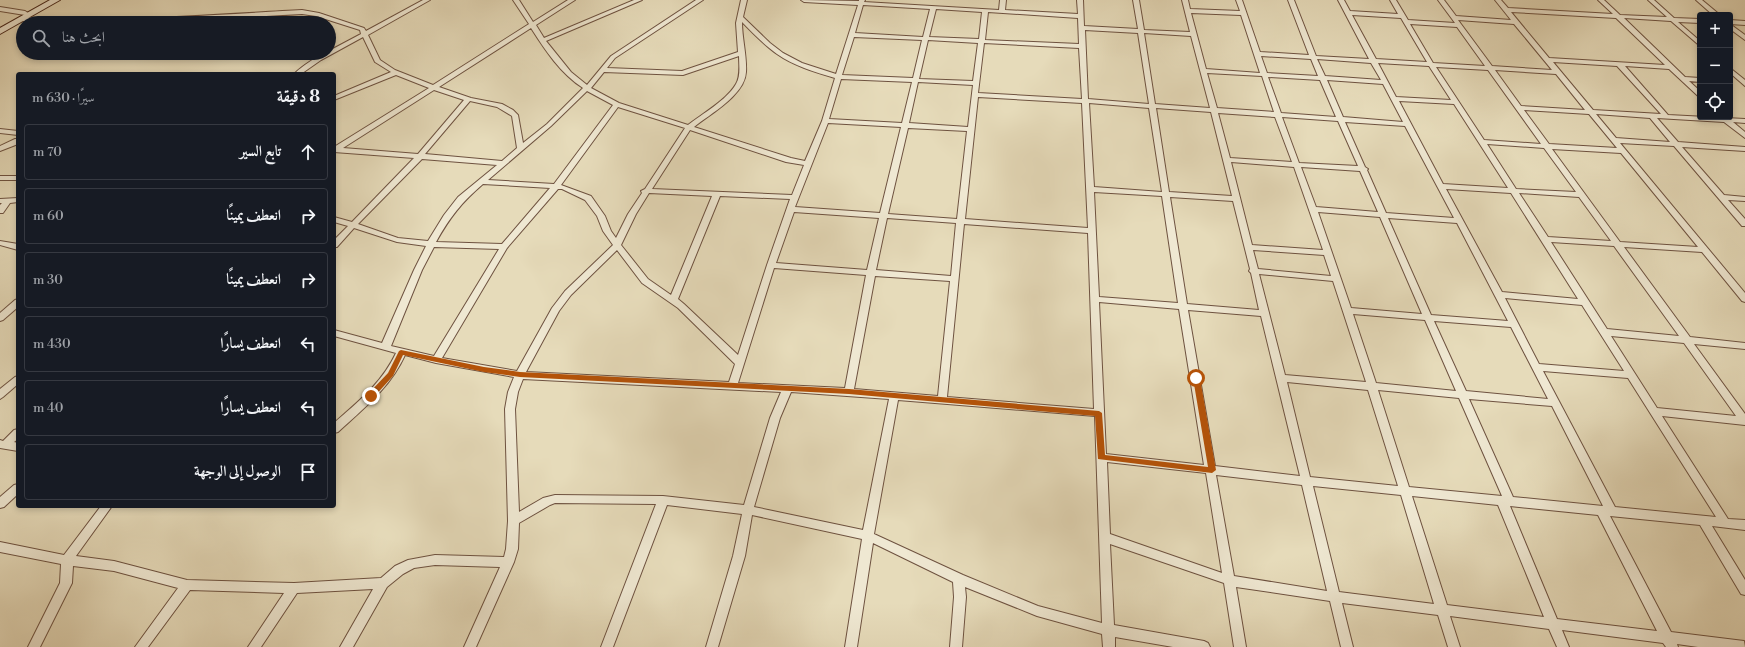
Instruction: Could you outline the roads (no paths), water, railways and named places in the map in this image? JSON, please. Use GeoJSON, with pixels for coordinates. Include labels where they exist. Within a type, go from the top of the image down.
{"type":"FeatureCollection","features":[{"type":"Feature","properties":{"kind":"main road"},"geometry":{"type":"LineString","coordinates":[[23,16],[48,0]]}},
{"type":"Feature","properties":{"kind":"main road"},"geometry":{"type":"LineString","coordinates":[[23,16],[56,0]]}},
{"type":"Feature","properties":{"kind":"main road"},"geometry":{"type":"LineString","coordinates":[[0,27],[16,19]]}},
{"type":"Feature","properties":{"kind":"main road"},"geometry":{"type":"LineString","coordinates":[[0,31],[16,21]]}},
{"type":"Feature","properties":{"kind":"street"},"geometry":{"type":"LineString","coordinates":[[336,51],[427,0]]}},
{"type":"Feature","properties":{"kind":"street"},"geometry":{"type":"LineString","coordinates":[[516,0],[560,65],[586,89],[616,104],[689,126],[789,160],[808,164]]}},
{"type":"Feature","properties":{"kind":"street"},"geometry":{"type":"LineString","coordinates":[[336,148],[572,0]]}},
{"type":"Feature","properties":{"kind":"street"},"geometry":{"type":"LineString","coordinates":[[543,40],[639,0]]}},
{"type":"Feature","properties":{"kind":"street"},"geometry":{"type":"LineString","coordinates":[[385,348],[430,244],[452,210],[480,182],[521,149],[586,89],[621,51],[700,0]]}},
{"type":"Feature","properties":{"kind":"street"},"geometry":{"type":"LineString","coordinates":[[470,647],[508,562],[512,549],[514,521],[510,409],[511,398],[520,375],[554,310],[568,293],[617,245],[632,214],[689,126],[736,90],[743,79],[739,26],[744,0]]}},
{"type":"Feature","properties":{"kind":"street"},"geometry":{"type":"LineString","coordinates":[[804,0],[897,3],[947,9],[1080,16]]}},
{"type":"Feature","properties":{"kind":"street"},"geometry":{"type":"LineString","coordinates":[[947,9],[949,0]]}},
{"type":"Feature","properties":{"kind":"street"},"geometry":{"type":"LineString","coordinates":[[1002,12],[1003,0]]}},
{"type":"Feature","properties":{"kind":"street"},"geometry":{"type":"LineString","coordinates":[[1080,0],[1092,231],[1109,647]]}},
{"type":"Feature","properties":{"kind":"street"},"geometry":{"type":"LineString","coordinates":[[1136,0],[1183,306],[1231,581],[1240,647]]}},
{"type":"Feature","properties":{"kind":"street"},"geometry":{"type":"LineString","coordinates":[[1186,0],[1336,597],[1347,647]]}},
{"type":"Feature","properties":{"kind":"street"},"geometry":{"type":"LineString","coordinates":[[1239,0],[1259,54],[1278,115],[1313,209],[1372,386],[1403,490],[1454,647]]}},
{"type":"Feature","properties":{"kind":"street"},"geometry":{"type":"LineString","coordinates":[[1291,0],[1313,57],[1463,394],[1563,647]]}},
{"type":"Feature","properties":{"kind":"street"},"geometry":{"type":"LineString","coordinates":[[1341,0],[1536,366],[1670,642]]}},
{"type":"Feature","properties":{"kind":"street"},"geometry":{"type":"LineString","coordinates":[[1393,0],[1431,64],[1545,239],[1604,332],[1629,375],[1725,523]]}},
{"type":"Feature","properties":{"kind":"street"},"geometry":{"type":"LineString","coordinates":[[1441,0],[1745,421]]}},
{"type":"Feature","properties":{"kind":"street"},"geometry":{"type":"LineString","coordinates":[[1498,0],[1743,295]]}},
{"type":"Feature","properties":{"kind":"street"},"geometry":{"type":"LineString","coordinates":[[1601,0],[1697,92]]}},
{"type":"Feature","properties":{"kind":"street"},"geometry":{"type":"LineString","coordinates":[[1651,0],[1697,41]]}},
{"type":"Feature","properties":{"kind":"street"},"geometry":{"type":"LineString","coordinates":[[1699,0],[1713,12]]}},
{"type":"Feature","properties":{"kind":"street"},"geometry":{"type":"LineString","coordinates":[[733,385],[771,265],[795,197],[826,121],[862,2]]}},
{"type":"Feature","properties":{"kind":"street"},"geometry":{"type":"LineString","coordinates":[[849,392],[870,273],[933,8]]}},
{"type":"Feature","properties":{"kind":"street"},"geometry":{"type":"LineString","coordinates":[[0,9],[23,16]]}},
{"type":"Feature","properties":{"kind":"street"},"geometry":{"type":"LineString","coordinates":[[1506,10],[1697,21]]}},
{"type":"Feature","properties":{"kind":"street"},"geometry":{"type":"LineString","coordinates":[[942,400],[954,279],[972,129],[974,95],[985,11]]}},
{"type":"Feature","properties":{"kind":"street"},"geometry":{"type":"LineString","coordinates":[[1188,11],[1244,13]]}},
{"type":"Feature","properties":{"kind":"street"},"geometry":{"type":"LineString","coordinates":[[227,16],[302,12],[323,16]]}},
{"type":"Feature","properties":{"kind":"street"},"geometry":{"type":"LineString","coordinates":[[1348,13],[1460,26]]}},
{"type":"Feature","properties":{"kind":"street"},"geometry":{"type":"LineString","coordinates":[[740,17],[775,50],[787,58],[818,71],[839,77],[976,83]]}},
{"type":"Feature","properties":{"kind":"street"},"geometry":{"type":"LineString","coordinates":[[1454,18],[1516,22]]}},
{"type":"Feature","properties":{"kind":"street"},"geometry":{"type":"LineString","coordinates":[[336,20],[358,27],[365,34],[377,61],[381,66],[395,73],[468,99],[512,111],[515,115],[521,149]]}},
{"type":"Feature","properties":{"kind":"street"},"geometry":{"type":"LineString","coordinates":[[1733,22],[1745,23]]}},
{"type":"Feature","properties":{"kind":"street"},"geometry":{"type":"LineString","coordinates":[[1081,28],[1194,34]]}},
{"type":"Feature","properties":{"kind":"street"},"geometry":{"type":"LineString","coordinates":[[1733,28],[1745,38]]}},
{"type":"Feature","properties":{"kind":"street"},"geometry":{"type":"LineString","coordinates":[[852,35],[1082,46]]}},
{"type":"Feature","properties":{"kind":"street"},"geometry":{"type":"LineString","coordinates":[[603,70],[683,73],[741,53]]}},
{"type":"Feature","properties":{"kind":"street"},"geometry":{"type":"LineString","coordinates":[[1259,54],[1557,72]]}},
{"type":"Feature","properties":{"kind":"street"},"geometry":{"type":"LineString","coordinates":[[300,72],[321,60]]}},
{"type":"Feature","properties":{"kind":"street"},"geometry":{"type":"LineString","coordinates":[[1548,60],[1671,67]]}},
{"type":"Feature","properties":{"kind":"street"},"geometry":{"type":"LineString","coordinates":[[1619,64],[1666,116]]}},
{"type":"Feature","properties":{"kind":"street"},"geometry":{"type":"LineString","coordinates":[[1204,71],[1385,82]]}},
{"type":"Feature","properties":{"kind":"street"},"geometry":{"type":"LineString","coordinates":[[336,97],[395,73]]}},
{"type":"Feature","properties":{"kind":"street"},"geometry":{"type":"LineString","coordinates":[[1733,73],[1744,83]]}},
{"type":"Feature","properties":{"kind":"street"},"geometry":{"type":"LineString","coordinates":[[1683,79],[1697,80]]}},
{"type":"Feature","properties":{"kind":"street"},"geometry":{"type":"LineString","coordinates":[[1733,82],[1744,83]]}},
{"type":"Feature","properties":{"kind":"street"},"geometry":{"type":"LineString","coordinates":[[974,95],[1086,101],[1408,124]]}},
{"type":"Feature","properties":{"kind":"street"},"geometry":{"type":"LineString","coordinates":[[336,243],[419,156],[468,99]]}},
{"type":"Feature","properties":{"kind":"street"},"geometry":{"type":"LineString","coordinates":[[1394,99],[1456,102]]}},
{"type":"Feature","properties":{"kind":"street"},"geometry":{"type":"LineString","coordinates":[[436,360],[504,247],[556,186],[616,104]]}},
{"type":"Feature","properties":{"kind":"street"},"geometry":{"type":"LineString","coordinates":[[1519,108],[1652,116],[1697,117]]}},
{"type":"Feature","properties":{"kind":"street"},"geometry":{"type":"LineString","coordinates":[[1652,116],[1745,224]]}},
{"type":"Feature","properties":{"kind":"street"},"geometry":{"type":"LineString","coordinates":[[1733,119],[1745,121]]}},
{"type":"Feature","properties":{"kind":"street"},"geometry":{"type":"LineString","coordinates":[[1726,120],[1745,136]]}},
{"type":"Feature","properties":{"kind":"street"},"geometry":{"type":"LineString","coordinates":[[826,121],[972,129]]}},
{"type":"Feature","properties":{"kind":"street"},"geometry":{"type":"LineString","coordinates":[[0,131],[16,132]]}},
{"type":"Feature","properties":{"kind":"street"},"geometry":{"type":"LineString","coordinates":[[1613,140],[1745,149]]}},
{"type":"Feature","properties":{"kind":"street"},"geometry":{"type":"LineString","coordinates":[[0,149],[16,142]]}},
{"type":"Feature","properties":{"kind":"street"},"geometry":{"type":"LineString","coordinates":[[1482,142],[1623,151]]}},
{"type":"Feature","properties":{"kind":"street"},"geometry":{"type":"LineString","coordinates":[[336,149],[503,163]]}},
{"type":"Feature","properties":{"kind":"street"},"geometry":{"type":"LineString","coordinates":[[1227,160],[1364,169]]}},
{"type":"Feature","properties":{"kind":"street"},"geometry":{"type":"LineString","coordinates":[[0,178],[16,178]]}},
{"type":"Feature","properties":{"kind":"street"},"geometry":{"type":"LineString","coordinates":[[480,182],[556,186],[571,189],[588,198],[601,216],[617,245],[646,281],[673,300],[740,363]]}},
{"type":"Feature","properties":{"kind":"street"},"geometry":{"type":"LineString","coordinates":[[1440,186],[1581,195]]}},
{"type":"Feature","properties":{"kind":"street"},"geometry":{"type":"LineString","coordinates":[[1090,189],[1236,199]]}},
{"type":"Feature","properties":{"kind":"street"},"geometry":{"type":"LineString","coordinates":[[646,192],[795,197]]}},
{"type":"Feature","properties":{"kind":"street"},"geometry":{"type":"LineString","coordinates":[[673,300],[718,194]]}},
{"type":"Feature","properties":{"kind":"street"},"geometry":{"type":"LineString","coordinates":[[1722,197],[1745,199]]}},
{"type":"Feature","properties":{"kind":"street"},"geometry":{"type":"LineString","coordinates":[[0,211],[4,201],[16,200]]}},
{"type":"Feature","properties":{"kind":"street"},"geometry":{"type":"LineString","coordinates":[[1313,209],[1459,221]]}},
{"type":"Feature","properties":{"kind":"street"},"geometry":{"type":"LineString","coordinates":[[791,210],[1092,231]]}},
{"type":"Feature","properties":{"kind":"street"},"geometry":{"type":"LineString","coordinates":[[336,220],[397,240],[430,244],[504,247]]}},
{"type":"Feature","properties":{"kind":"street"},"geometry":{"type":"LineString","coordinates":[[1545,239],[1705,250]]}},
{"type":"Feature","properties":{"kind":"street"},"geometry":{"type":"LineString","coordinates":[[0,243],[16,247]]}},
{"type":"Feature","properties":{"kind":"street"},"geometry":{"type":"LineString","coordinates":[[1248,247],[1327,253]]}},
{"type":"Feature","properties":{"kind":"street"},"geometry":{"type":"LineString","coordinates":[[771,265],[954,279]]}},
{"type":"Feature","properties":{"kind":"street"},"geometry":{"type":"LineString","coordinates":[[1253,271],[1336,278]]}},
{"type":"Feature","properties":{"kind":"street"},"geometry":{"type":"LineString","coordinates":[[1499,295],[1585,302]]}},
{"type":"Feature","properties":{"kind":"street"},"geometry":{"type":"LineString","coordinates":[[1094,299],[1264,313]]}},
{"type":"Feature","properties":{"kind":"street"},"geometry":{"type":"LineString","coordinates":[[0,307],[16,305]]}},
{"type":"Feature","properties":{"kind":"street"},"geometry":{"type":"LineString","coordinates":[[0,318],[16,305]]}},
{"type":"Feature","properties":{"kind":"street"},"geometry":{"type":"LineString","coordinates":[[1346,311],[1514,324]]}},
{"type":"Feature","properties":{"kind":"street"},"geometry":{"type":"LineString","coordinates":[[1604,332],[1745,346]]}},
{"type":"Feature","properties":{"kind":"street"},"geometry":{"type":"LineString","coordinates":[[336,334],[401,353],[484,370],[520,375],[849,392],[1099,413]]}},
{"type":"Feature","properties":{"kind":"street"},"geometry":{"type":"LineString","coordinates":[[336,427],[384,382],[396,366],[401,353]]}},
{"type":"Feature","properties":{"kind":"street"},"geometry":{"type":"LineString","coordinates":[[1536,366],[1629,375]]}},
{"type":"Feature","properties":{"kind":"street"},"geometry":{"type":"LineString","coordinates":[[1280,378],[1554,403]]}},
{"type":"Feature","properties":{"kind":"street"},"geometry":{"type":"LineString","coordinates":[[0,395],[5,387],[16,381]]}},
{"type":"Feature","properties":{"kind":"street"},"geometry":{"type":"LineString","coordinates":[[712,647],[739,556],[748,510],[775,418],[788,388]]}},
{"type":"Feature","properties":{"kind":"street"},"geometry":{"type":"LineString","coordinates":[[851,647],[868,536],[894,396]]}},
{"type":"Feature","properties":{"kind":"street"},"geometry":{"type":"LineString","coordinates":[[1653,411],[1745,421]]}},
{"type":"Feature","properties":{"kind":"street"},"geometry":{"type":"LineString","coordinates":[[2,445],[16,434]]}},
{"type":"Feature","properties":{"kind":"street"},"geometry":{"type":"LineString","coordinates":[[2,445],[16,447]]}},
{"type":"Feature","properties":{"kind":"street"},"geometry":{"type":"LineString","coordinates":[[1101,457],[1307,481],[1745,525]]}},
{"type":"Feature","properties":{"kind":"street"},"geometry":{"type":"LineString","coordinates":[[0,504],[16,490]]}},
{"type":"Feature","properties":{"kind":"street"},"geometry":{"type":"LineString","coordinates":[[514,521],[547,501],[555,499],[663,500],[748,510],[868,536],[959,579],[1037,610],[1108,630],[1204,647]]}},
{"type":"Feature","properties":{"kind":"street"},"geometry":{"type":"LineString","coordinates":[[607,647],[663,500]]}},
{"type":"Feature","properties":{"kind":"street"},"geometry":{"type":"LineString","coordinates":[[34,647],[66,583],[67,560],[106,508]]}},
{"type":"Feature","properties":{"kind":"street"},"geometry":{"type":"LineString","coordinates":[[1703,521],[1745,590]]}},
{"type":"Feature","properties":{"kind":"street"},"geometry":{"type":"LineString","coordinates":[[1104,537],[1231,581],[1336,597],[1553,623],[1670,642],[1744,647]]}},
{"type":"Feature","properties":{"kind":"street"},"geometry":{"type":"LineString","coordinates":[[0,547],[67,560],[114,566],[187,585],[294,588],[383,583]]}},
{"type":"Feature","properties":{"kind":"street"},"geometry":{"type":"LineString","coordinates":[[346,647],[383,583],[399,570],[412,563],[435,560],[508,562]]}},
{"type":"Feature","properties":{"kind":"street"},"geometry":{"type":"LineString","coordinates":[[956,647],[960,597],[959,579]]}},
{"type":"Feature","properties":{"kind":"street"},"geometry":{"type":"LineString","coordinates":[[141,647],[187,585]]}},
{"type":"Feature","properties":{"kind":"street"},"geometry":{"type":"LineString","coordinates":[[254,647],[294,588]]}}]}
